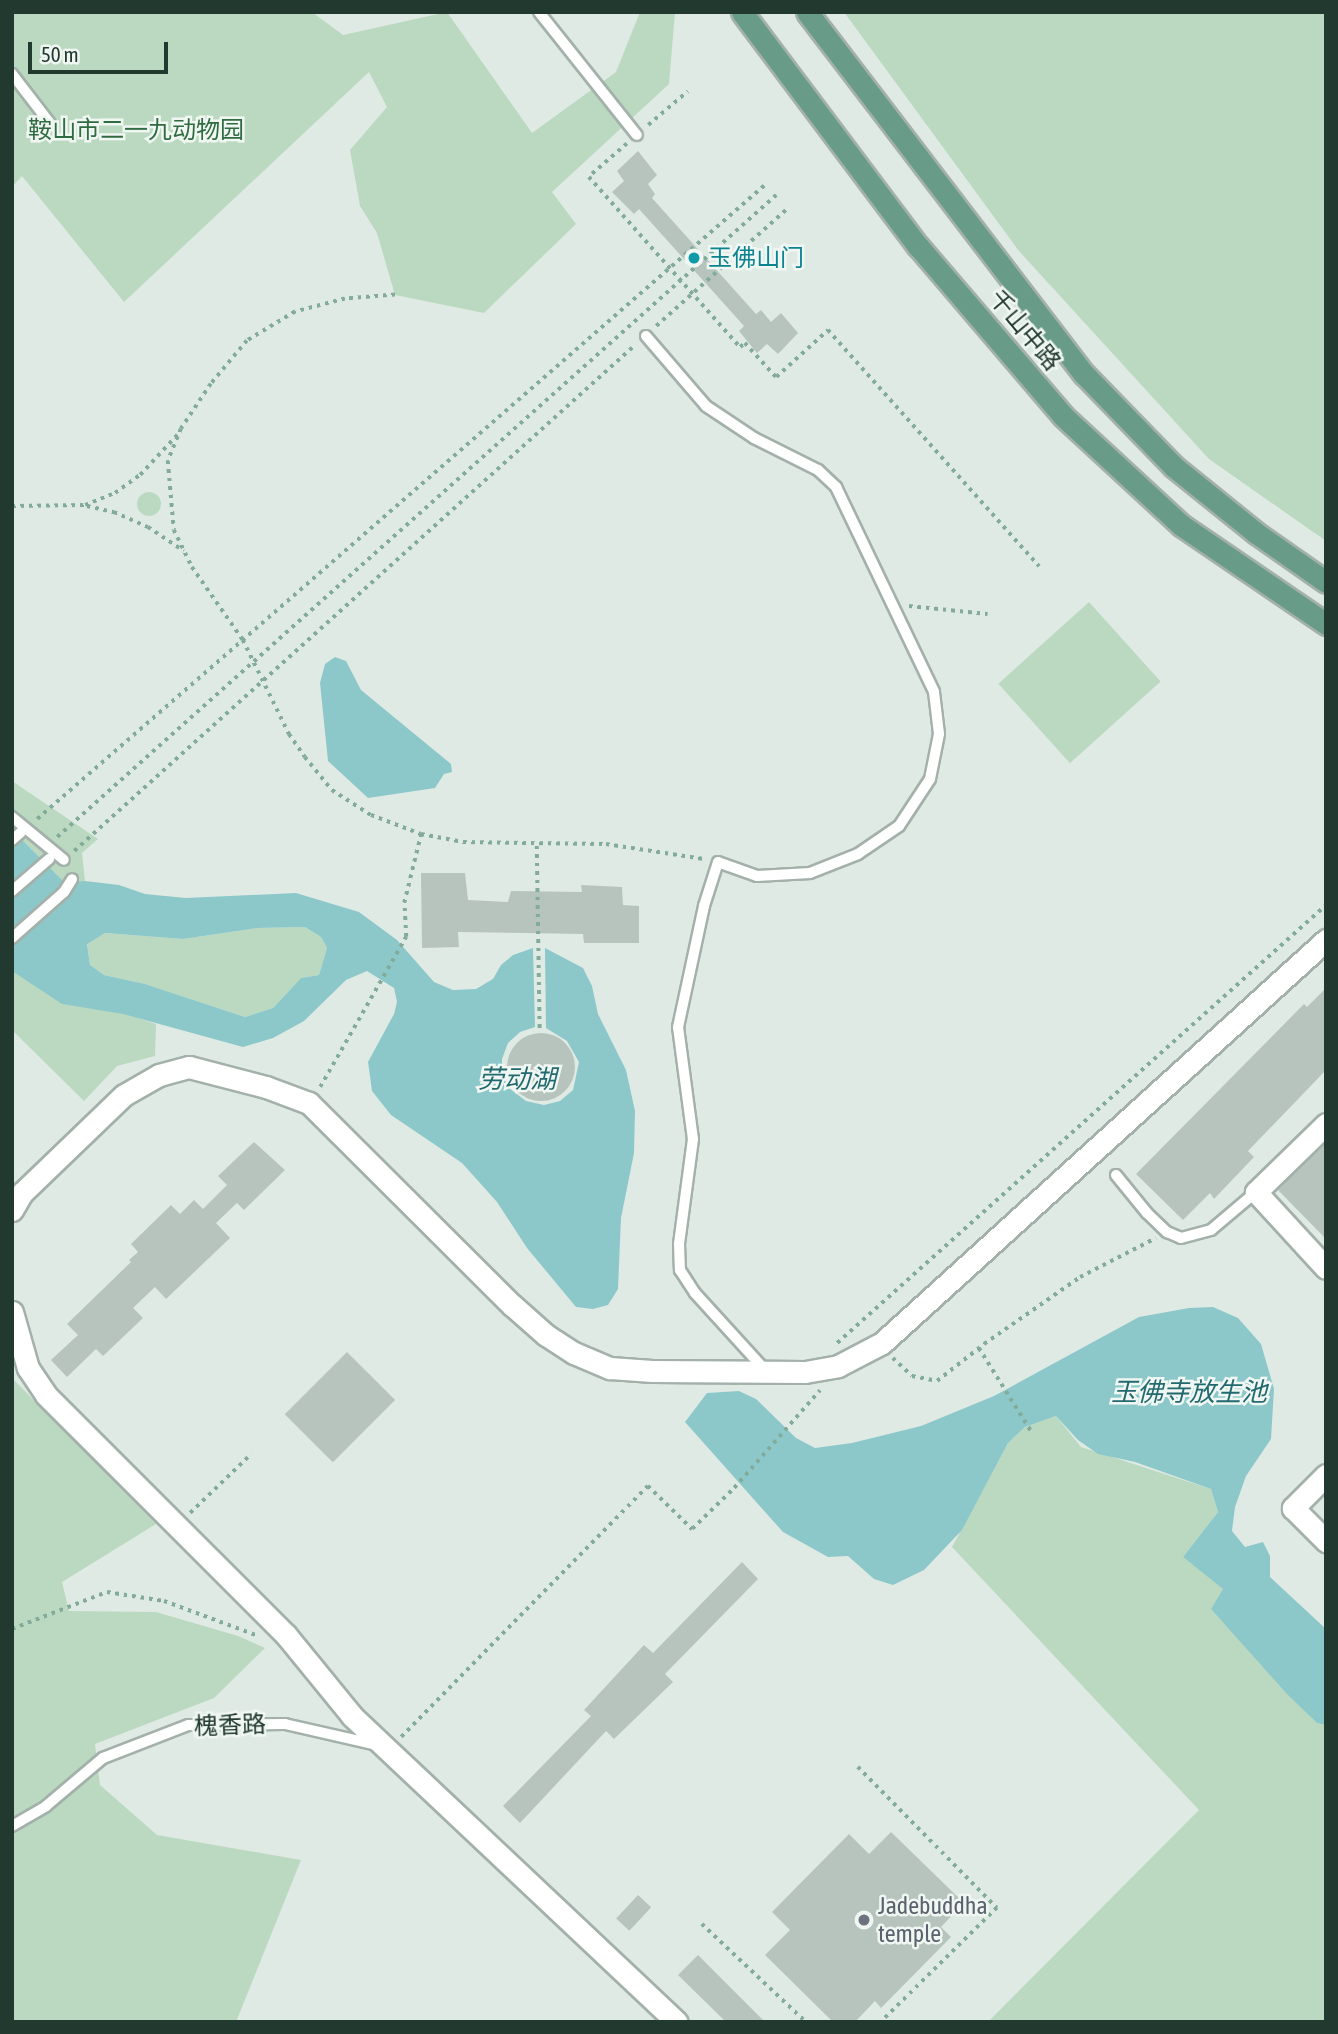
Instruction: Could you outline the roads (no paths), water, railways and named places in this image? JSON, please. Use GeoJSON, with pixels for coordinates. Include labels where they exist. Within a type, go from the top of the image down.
{"type":"FeatureCollection","features":[{"type":"Feature","properties":{"kind":"main road","name":"千山中路"},"geometry":{"type":"LineString","coordinates":[[742,12],[918,246],[1063,416],[1181,525],[1326,624]]}},
{"type":"Feature","properties":{"kind":"main road","name":"千山中路"},"geometry":{"type":"LineString","coordinates":[[807,12],[1084,374],[1173,466],[1256,533],[1326,582]]}},
{"type":"Feature","properties":{"kind":"street"},"geometry":{"type":"LineString","coordinates":[[12,1210],[22,1193],[124,1095],[159,1075],[190,1067],[266,1087],[309,1103],[512,1305],[546,1335],[574,1353],[610,1368],[701,1373],[805,1373],[838,1366],[882,1343],[1326,940]]}},
{"type":"Feature","properties":{"kind":"street"},"geometry":{"type":"LineString","coordinates":[[1326,1124],[1256,1192],[1326,1268]]}},
{"type":"Feature","properties":{"kind":"street"},"geometry":{"type":"LineString","coordinates":[[12,1312],[28,1368],[46,1395],[286,1635],[352,1716],[677,2022]]}},
{"type":"Feature","properties":{"kind":"street"},"geometry":{"type":"LineString","coordinates":[[1326,1475],[1293,1508],[1326,1541]]}},
{"type":"Feature","properties":{"kind":"lane"},"geometry":{"type":"LineString","coordinates":[[539,12],[638,135]]}},
{"type":"Feature","properties":{"kind":"lane"},"geometry":{"type":"LineString","coordinates":[[12,74],[49,122]]}},
{"type":"Feature","properties":{"kind":"lane"},"geometry":{"type":"LineString","coordinates":[[646,336],[706,406],[754,438],[818,470],[836,487],[934,692],[939,734],[929,779],[899,826],[858,854],[810,873],[757,876],[718,862],[704,906],[678,1027],[693,1139],[679,1244],[680,1270],[695,1293],[766,1371]]}},
{"type":"Feature","properties":{"kind":"lane"},"geometry":{"type":"LineString","coordinates":[[12,817],[20,834],[47,845],[64,860]]}},
{"type":"Feature","properties":{"kind":"lane"},"geometry":{"type":"LineString","coordinates":[[12,891],[48,859]]}},
{"type":"Feature","properties":{"kind":"lane"},"geometry":{"type":"LineString","coordinates":[[12,938],[64,892],[72,879]]}},
{"type":"Feature","properties":{"kind":"lane"},"geometry":{"type":"LineString","coordinates":[[1116,1175],[1167,1232],[1181,1238],[1211,1230],[1256,1192]]}},
{"type":"Feature","properties":{"kind":"lane","name":"槐香路"},"geometry":{"type":"LineString","coordinates":[[12,1826],[46,1806],[103,1758],[188,1725],[285,1724],[390,1749]]}},
{"type":"Feature","properties":{"kind":"water"},"geometry":{"type":"Polygon","coordinates":[[[335,657],[346,661],[361,690],[451,764],[452,772],[444,774],[435,788],[368,798],[328,761],[320,683],[325,664],[335,657]]]}},
{"type":"Feature","properties":{"kind":"water","name":"劳动湖"},"geometry":{"type":"Polygon","coordinates":[[[12,830],[65,883],[85,881],[119,885],[145,894],[186,898],[296,893],[359,912],[397,940],[434,982],[453,990],[476,989],[493,979],[501,965],[513,955],[533,948],[545,948],[583,968],[592,986],[598,1014],[626,1070],[635,1111],[634,1153],[621,1218],[618,1289],[608,1305],[593,1309],[576,1307],[527,1248],[497,1202],[462,1163],[391,1115],[372,1091],[368,1062],[394,1014],[397,1002],[394,988],[367,971],[346,980],[304,1021],[273,1038],[243,1047],[123,1014],[62,1004],[12,971],[12,830]],[[305,927],[257,928],[183,939],[105,933],[87,944],[90,965],[104,975],[145,984],[245,1017],[273,1008],[301,978],[319,975],[327,948],[321,937],[305,927]]]}},
{"type":"Feature","properties":{"kind":"water","name":"玉佛寺放生池"},"geometry":{"type":"Polygon","coordinates":[[[1213,1307],[1238,1318],[1261,1344],[1274,1389],[1271,1439],[1246,1476],[1235,1507],[1232,1531],[1245,1547],[1263,1542],[1270,1556],[1270,1577],[1326,1629],[1326,1725],[1317,1723],[1287,1694],[1211,1609],[1223,1589],[1183,1557],[1218,1512],[1211,1489],[1135,1462],[1098,1454],[1078,1440],[1056,1416],[1025,1427],[1008,1443],[962,1530],[924,1570],[893,1585],[874,1579],[848,1556],[828,1557],[783,1532],[685,1422],[707,1393],[739,1391],[756,1399],[796,1438],[815,1448],[852,1443],[921,1426],[994,1396],[1139,1317],[1189,1308],[1213,1307]]]}},
{"type":"Feature","properties":{"kind":"place","name":"玉佛山门"},"geometry":{"type":"Point","coordinates":[694,258]}},
{"type":"Feature","properties":{"kind":"place","name":"Jadebuddha temple"},"geometry":{"type":"Point","coordinates":[864,1920]}},
{"type":"Feature","properties":{"kind":"park label","name":"鞍山市二一九动物园"},"geometry":{"type":"Point","coordinates":[136,130]}}]}
